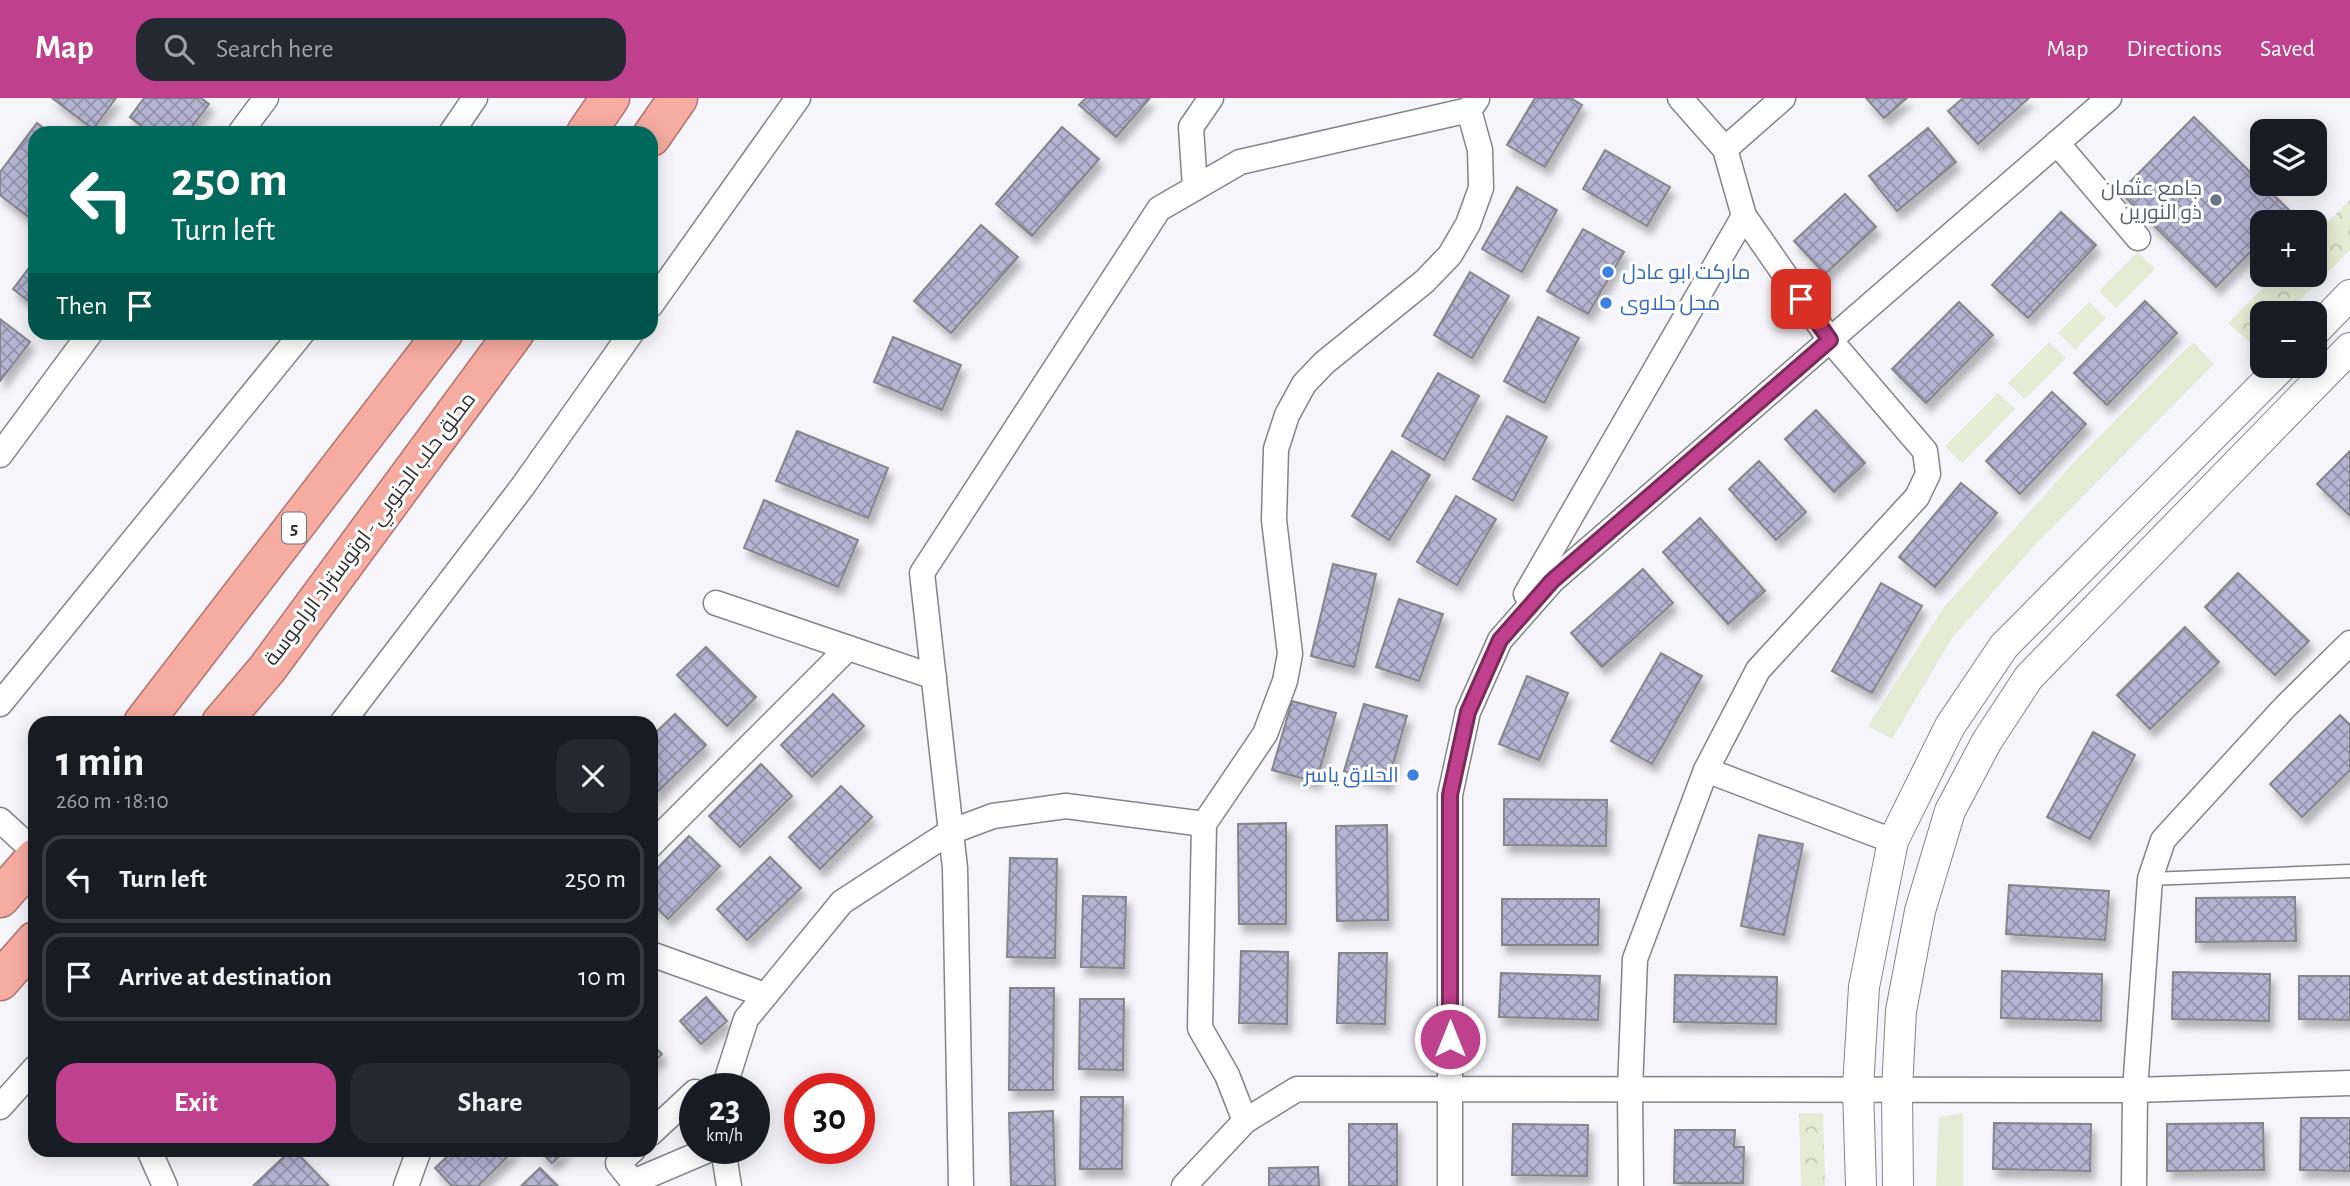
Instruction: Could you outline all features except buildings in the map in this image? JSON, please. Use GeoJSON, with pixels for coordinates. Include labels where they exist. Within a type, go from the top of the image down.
{"type":"FeatureCollection","features":[{"type":"Feature","properties":{"kind":"highway"},"geometry":{"type":"LineString","coordinates":[[591,126],[610,98]]}},
{"type":"Feature","properties":{"kind":"highway"},"geometry":{"type":"LineString","coordinates":[[658,127],[678,98]]}},
{"type":"Feature","properties":{"kind":"highway","name":"5"},"geometry":{"type":"LineString","coordinates":[[148,716],[438,340]]}},
{"type":"Feature","properties":{"kind":"highway","name":"محلق حلب الجنوبي - اوتوستراد الراموسة"},"geometry":{"type":"LineString","coordinates":[[227,716],[267,668],[509,340]]}},
{"type":"Feature","properties":{"kind":"highway"},"geometry":{"type":"LineString","coordinates":[[0,898],[28,866]]}},
{"type":"Feature","properties":{"kind":"highway"},"geometry":{"type":"LineString","coordinates":[[0,981],[28,949]]}},
{"type":"Feature","properties":{"kind":"street"},"geometry":{"type":"LineString","coordinates":[[245,126],[266,98]]}},
{"type":"Feature","properties":{"kind":"street"},"geometry":{"type":"LineString","coordinates":[[456,126],[475,98]]}},
{"type":"Feature","properties":{"kind":"street"},"geometry":{"type":"LineString","coordinates":[[658,295],[798,98]]}},
{"type":"Feature","properties":{"kind":"street"},"geometry":{"type":"LineString","coordinates":[[1195,188],[1191,127],[1211,98]]}},
{"type":"Feature","properties":{"kind":"street"},"geometry":{"type":"LineString","coordinates":[[1631,1186],[1630,1091],[1635,959],[1706,770],[1758,670],[1917,497],[1928,474],[1925,451],[1830,340],[1744,216],[1724,149],[1680,98]]}},
{"type":"Feature","properties":{"kind":"street"},"geometry":{"type":"LineString","coordinates":[[1724,149],[1783,98]]}},
{"type":"Feature","properties":{"kind":"street"},"geometry":{"type":"LineString","coordinates":[[1500,640],[1552,581],[2109,98]]}},
{"type":"Feature","properties":{"kind":"street"},"geometry":{"type":"LineString","coordinates":[[961,1186],[955,868],[922,573],[1159,209],[1240,162],[1473,104],[1480,150],[1481,188],[1468,224],[1450,255],[1424,281],[1324,363],[1304,384],[1287,415],[1276,449],[1274,520],[1290,654],[1285,681],[1265,734],[1204,824],[1200,1028],[1227,1075],[1245,1121]]}},
{"type":"Feature","properties":{"kind":"street"},"geometry":{"type":"LineString","coordinates":[[2057,143],[2138,238]]}},
{"type":"Feature","properties":{"kind":"street"},"geometry":{"type":"LineString","coordinates":[[1450,1186],[1450,795],[1468,712],[1500,640],[1744,216]]}},
{"type":"Feature","properties":{"kind":"street"},"geometry":{"type":"LineString","coordinates":[[2327,319],[2350,295]]}},
{"type":"Feature","properties":{"kind":"street"},"geometry":{"type":"LineString","coordinates":[[0,455],[85,340]]}},
{"type":"Feature","properties":{"kind":"street"},"geometry":{"type":"LineString","coordinates":[[0,704],[296,340]]}},
{"type":"Feature","properties":{"kind":"street"},"geometry":{"type":"LineString","coordinates":[[347,716],[523,486],[626,340]]}},
{"type":"Feature","properties":{"kind":"street"},"geometry":{"type":"LineString","coordinates":[[1898,1186],[1897,1090],[1901,1011],[1920,911],[1950,811],[1987,741],[2029,677],[2350,348]]}},
{"type":"Feature","properties":{"kind":"street"},"geometry":{"type":"LineString","coordinates":[[1861,1186],[1858,1088],[1864,987],[1893,841],[1950,726],[2004,646],[2270,378]]}},
{"type":"Feature","properties":{"kind":"street"},"geometry":{"type":"LineString","coordinates":[[2155,494],[2183,520]]}},
{"type":"Feature","properties":{"kind":"street"},"geometry":{"type":"LineString","coordinates":[[716,603],[934,677]]}},
{"type":"Feature","properties":{"kind":"street"},"geometry":{"type":"LineString","coordinates":[[2134,1186],[2135,1090],[2150,879],[2162,840],[2284,708],[2350,643]]}},
{"type":"Feature","properties":{"kind":"street"},"geometry":{"type":"LineString","coordinates":[[658,838],[848,648]]}},
{"type":"Feature","properties":{"kind":"street"},"geometry":{"type":"LineString","coordinates":[[1706,770],[1893,841]]}},
{"type":"Feature","properties":{"kind":"street"},"geometry":{"type":"LineString","coordinates":[[729,1073],[746,1019],[842,902],[950,832],[993,816],[1066,806],[1204,824]]}},
{"type":"Feature","properties":{"kind":"street"},"geometry":{"type":"LineString","coordinates":[[0,820],[28,846]]}},
{"type":"Feature","properties":{"kind":"street"},"geometry":{"type":"LineString","coordinates":[[658,957],[765,995]]}},
{"type":"Feature","properties":{"kind":"street"},"geometry":{"type":"LineString","coordinates":[[716,1073],[735,1056]]}},
{"type":"Feature","properties":{"kind":"street"},"geometry":{"type":"LineString","coordinates":[[0,1107],[28,1076]]}},
{"type":"Feature","properties":{"kind":"street"},"geometry":{"type":"LineString","coordinates":[[1184,1186],[1245,1121],[1297,1089],[2135,1090],[2350,1083]]}},
{"type":"Feature","properties":{"kind":"street"},"geometry":{"type":"LineString","coordinates":[[658,1127],[679,1108]]}},
{"type":"Feature","properties":{"kind":"street"},"geometry":{"type":"LineString","coordinates":[[152,1157],[165,1186]]}},
{"type":"Feature","properties":{"kind":"street"},"geometry":{"type":"LineString","coordinates":[[405,1186],[416,1157]]}},
{"type":"Feature","properties":{"kind":"street"},"geometry":{"type":"LineString","coordinates":[[625,1157],[618,1163],[634,1182],[679,1163]]}},
{"type":"Feature","properties":{"kind":"street"},"geometry":{"type":"LineString","coordinates":[[726,1164],[729,1186]]}},
{"type":"Feature","properties":{"kind":"lane"},"geometry":{"type":"LineString","coordinates":[[2150,879],[2350,871]]}},
{"type":"Feature","properties":{"kind":"green space"},"geometry":{"type":"Polygon","coordinates":[[[2350,200],[2350,250],[2327,273],[2327,223],[2350,200]]]}},
{"type":"Feature","properties":{"kind":"green space"},"geometry":{"type":"Polygon","coordinates":[[[2138,252],[2155,269],[2116,308],[2099,291],[2138,252]]]}},
{"type":"Feature","properties":{"kind":"green space"},"geometry":{"type":"Polygon","coordinates":[[[2264,287],[2313,287],[2299,301],[2250,301],[2264,287]]]}},
{"type":"Feature","properties":{"kind":"green space"},"geometry":{"type":"Polygon","coordinates":[[[2250,301],[2250,342],[2228,323],[2250,301]]]}},
{"type":"Feature","properties":{"kind":"green space"},"geometry":{"type":"Polygon","coordinates":[[[2089,302],[2106,318],[2075,349],[2058,333],[2089,302]]]}},
{"type":"Feature","properties":{"kind":"green space"},"geometry":{"type":"Polygon","coordinates":[[[2049,342],[2066,358],[2025,399],[2008,383],[2049,342]]]}},
{"type":"Feature","properties":{"kind":"green space"},"geometry":{"type":"Polygon","coordinates":[[[2193,342],[2214,364],[2035,545],[1952,638],[1892,739],[1868,726],[1944,607],[2077,459],[2193,342]]]}},
{"type":"Feature","properties":{"kind":"green space"},"geometry":{"type":"Polygon","coordinates":[[[1998,393],[2015,409],[1962,463],[1945,446],[1998,393]]]}},
{"type":"Feature","properties":{"kind":"green space"},"geometry":{"type":"Polygon","coordinates":[[[1799,1113],[1823,1113],[1825,1186],[1801,1186],[1799,1113]]]}},
{"type":"Feature","properties":{"kind":"green space"},"geometry":{"type":"Polygon","coordinates":[[[1963,1113],[1963,1186],[1936,1186],[1939,1117],[1963,1113]]]}},
{"type":"Feature","properties":{"kind":"place","name":"جامع عثمان ذو النورين"},"geometry":{"type":"Point","coordinates":[2216,200]}},
{"type":"Feature","properties":{"kind":"place","name":"ماركت ابو عادل"},"geometry":{"type":"Point","coordinates":[1608,272]}},
{"type":"Feature","properties":{"kind":"place","name":"محل حلاوى"},"geometry":{"type":"Point","coordinates":[1606,303]}},
{"type":"Feature","properties":{"kind":"place","name":"الحلاق ياسر"},"geometry":{"type":"Point","coordinates":[1413,775]}},
{"type":"Feature","properties":{"kind":"route"},"geometry":{"type":"LineString","coordinates":[[1450,1039],[1450,795],[1468,712],[1500,640],[1552,581],[1830,340],[1801,299]]}}]}
